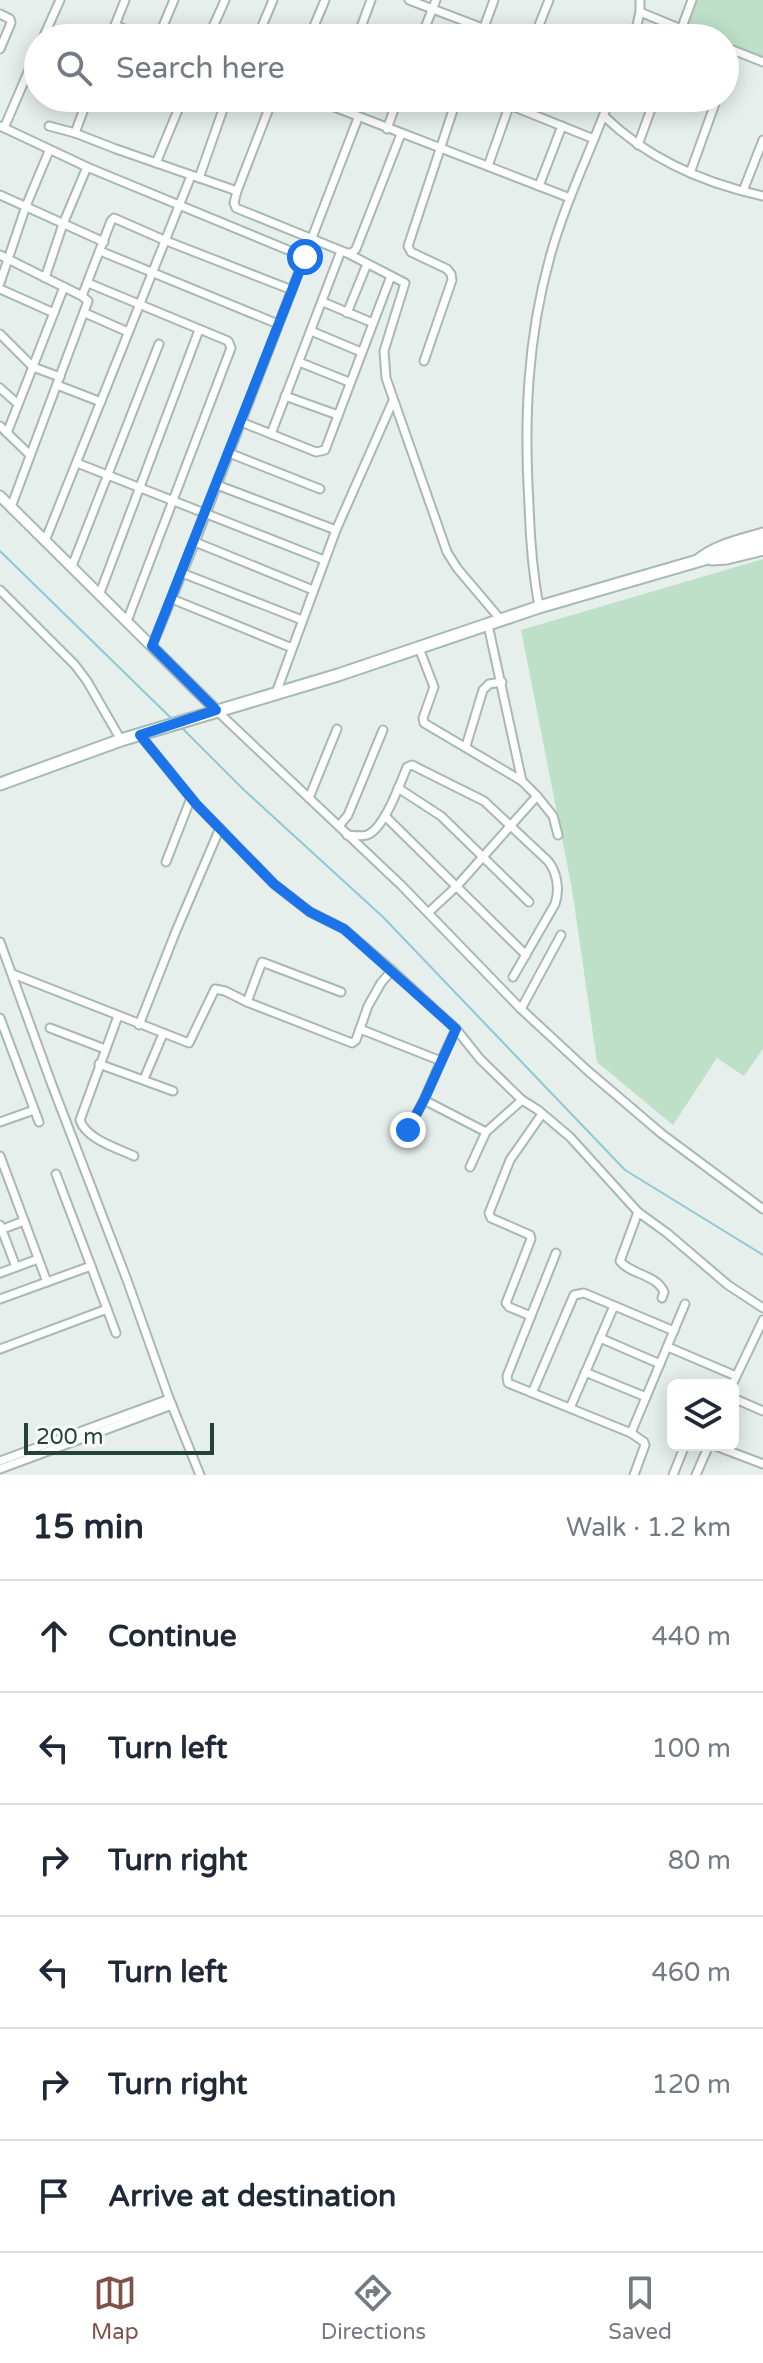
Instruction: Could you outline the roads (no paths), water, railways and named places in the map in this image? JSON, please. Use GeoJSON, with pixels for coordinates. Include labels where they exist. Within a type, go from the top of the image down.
{"type":"FeatureCollection","features":[{"type":"Feature","properties":{"kind":"main road"},"geometry":{"type":"LineString","coordinates":[[0,784],[121,740],[419,648],[539,607],[763,542]]}},
{"type":"Feature","properties":{"kind":"street"},"geometry":{"type":"LineString","coordinates":[[49,24],[60,0]]}},
{"type":"Feature","properties":{"kind":"street"},"geometry":{"type":"LineString","coordinates":[[115,24],[125,0]]}},
{"type":"Feature","properties":{"kind":"street"},"geometry":{"type":"LineString","coordinates":[[164,24],[174,0]]}},
{"type":"Feature","properties":{"kind":"street"},"geometry":{"type":"LineString","coordinates":[[214,24],[225,0]]}},
{"type":"Feature","properties":{"kind":"street"},"geometry":{"type":"LineString","coordinates":[[263,24],[273,0]]}},
{"type":"Feature","properties":{"kind":"street"},"geometry":{"type":"LineString","coordinates":[[315,24],[325,0]]}},
{"type":"Feature","properties":{"kind":"street"},"geometry":{"type":"LineString","coordinates":[[362,24],[371,0]]}},
{"type":"Feature","properties":{"kind":"street"},"geometry":{"type":"LineString","coordinates":[[409,0],[434,4],[475,24]]}},
{"type":"Feature","properties":{"kind":"street"},"geometry":{"type":"LineString","coordinates":[[485,24],[494,0]]}},
{"type":"Feature","properties":{"kind":"street"},"geometry":{"type":"LineString","coordinates":[[540,24],[549,0]]}},
{"type":"Feature","properties":{"kind":"street"},"geometry":{"type":"LineString","coordinates":[[637,24],[640,0]]}},
{"type":"Feature","properties":{"kind":"street"},"geometry":{"type":"LineString","coordinates":[[683,24],[692,0]]}},
{"type":"Feature","properties":{"kind":"street"},"geometry":{"type":"LineString","coordinates":[[426,24],[434,4]]}},
{"type":"Feature","properties":{"kind":"street"},"geometry":{"type":"LineString","coordinates":[[640,12],[669,24]]}},
{"type":"Feature","properties":{"kind":"street"},"geometry":{"type":"LineString","coordinates":[[0,14],[10,19],[11,23],[0,49]]}},
{"type":"Feature","properties":{"kind":"street"},"geometry":{"type":"LineString","coordinates":[[739,53],[763,62]]}},
{"type":"Feature","properties":{"kind":"street"},"geometry":{"type":"LineString","coordinates":[[24,79],[2,127],[49,151],[305,257]]}},
{"type":"Feature","properties":{"kind":"street"},"geometry":{"type":"LineString","coordinates":[[75,133],[83,112]]}},
{"type":"Feature","properties":{"kind":"street"},"geometry":{"type":"LineString","coordinates":[[156,163],[177,112]]}},
{"type":"Feature","properties":{"kind":"street"},"geometry":{"type":"LineString","coordinates":[[45,541],[164,240],[178,206],[195,177],[221,112]]}},
{"type":"Feature","properties":{"kind":"street"},"geometry":{"type":"LineString","coordinates":[[268,112],[237,191],[236,208],[403,280],[405,286],[384,351],[386,378],[447,552],[501,620]]}},
{"type":"Feature","properties":{"kind":"street"},"geometry":{"type":"LineString","coordinates":[[349,112],[570,198]]}},
{"type":"Feature","properties":{"kind":"street"},"geometry":{"type":"LineString","coordinates":[[387,129],[393,112]]}},
{"type":"Feature","properties":{"kind":"street"},"geometry":{"type":"LineString","coordinates":[[424,361],[452,280],[447,269],[411,252],[408,246],[452,112]]}},
{"type":"Feature","properties":{"kind":"street"},"geometry":{"type":"LineString","coordinates":[[488,166],[507,112]]}},
{"type":"Feature","properties":{"kind":"street"},"geometry":{"type":"LineString","coordinates":[[532,112],[594,139]]}},
{"type":"Feature","properties":{"kind":"street"},"geometry":{"type":"LineString","coordinates":[[539,607],[530,527],[526,449],[528,377],[539,300],[553,247],[605,112]]}},
{"type":"Feature","properties":{"kind":"street"},"geometry":{"type":"LineString","coordinates":[[638,145],[650,112]]}},
{"type":"Feature","properties":{"kind":"street"},"geometry":{"type":"LineString","coordinates":[[690,173],[712,112]]}},
{"type":"Feature","properties":{"kind":"street"},"geometry":{"type":"LineString","coordinates":[[604,116],[660,159],[690,173],[763,196]]}},
{"type":"Feature","properties":{"kind":"street"},"geometry":{"type":"LineString","coordinates":[[152,646],[358,118]]}},
{"type":"Feature","properties":{"kind":"street"},"geometry":{"type":"LineString","coordinates":[[49,126],[237,191]]}},
{"type":"Feature","properties":{"kind":"street"},"geometry":{"type":"LineString","coordinates":[[539,186],[562,126]]}},
{"type":"Feature","properties":{"kind":"street"},"geometry":{"type":"LineString","coordinates":[[344,252],[352,253],[356,249],[401,134]]}},
{"type":"Feature","properties":{"kind":"street"},"geometry":{"type":"LineString","coordinates":[[743,191],[763,140]]}},
{"type":"Feature","properties":{"kind":"street"},"geometry":{"type":"LineString","coordinates":[[49,151],[26,206],[0,286],[54,313]]}},
{"type":"Feature","properties":{"kind":"street"},"geometry":{"type":"LineString","coordinates":[[45,278],[87,167]]}},
{"type":"Feature","properties":{"kind":"street"},"geometry":{"type":"LineString","coordinates":[[0,195],[104,242]]}},
{"type":"Feature","properties":{"kind":"street"},"geometry":{"type":"LineString","coordinates":[[82,296],[114,218],[292,290]]}},
{"type":"Feature","properties":{"kind":"street"},"geometry":{"type":"LineString","coordinates":[[100,251],[278,324]]}},
{"type":"Feature","properties":{"kind":"street"},"geometry":{"type":"LineString","coordinates":[[271,434],[344,252]]}},
{"type":"Feature","properties":{"kind":"street"},"geometry":{"type":"LineString","coordinates":[[0,255],[88,301],[11,507]]}},
{"type":"Feature","properties":{"kind":"street"},"geometry":{"type":"LineString","coordinates":[[347,313],[367,264]]}},
{"type":"Feature","properties":{"kind":"street"},"geometry":{"type":"LineString","coordinates":[[241,422],[320,453],[325,450],[391,276]]}},
{"type":"Feature","properties":{"kind":"street"},"geometry":{"type":"LineString","coordinates":[[88,283],[228,341],[231,348],[127,621]]}},
{"type":"Feature","properties":{"kind":"street"},"geometry":{"type":"LineString","coordinates":[[7,433],[64,287]]}},
{"type":"Feature","properties":{"kind":"street"},"geometry":{"type":"LineString","coordinates":[[323,302],[373,323]]}},
{"type":"Feature","properties":{"kind":"street"},"geometry":{"type":"LineString","coordinates":[[85,313],[128,332]]}},
{"type":"Feature","properties":{"kind":"street"},"geometry":{"type":"LineString","coordinates":[[100,593],[199,330]]}},
{"type":"Feature","properties":{"kind":"street"},"geometry":{"type":"LineString","coordinates":[[311,331],[361,352]]}},
{"type":"Feature","properties":{"kind":"street"},"geometry":{"type":"LineString","coordinates":[[0,334],[33,367],[101,402]]}},
{"type":"Feature","properties":{"kind":"street"},"geometry":{"type":"LineString","coordinates":[[72,566],[159,344]]}},
{"type":"Feature","properties":{"kind":"street"},"geometry":{"type":"LineString","coordinates":[[299,362],[349,382]]}},
{"type":"Feature","properties":{"kind":"street"},"geometry":{"type":"LineString","coordinates":[[0,388],[18,404]]}},
{"type":"Feature","properties":{"kind":"street"},"geometry":{"type":"LineString","coordinates":[[285,396],[338,415]]}},
{"type":"Feature","properties":{"kind":"street"},"geometry":{"type":"LineString","coordinates":[[276,693],[336,530],[393,401]]}},
{"type":"Feature","properties":{"kind":"street"},"geometry":{"type":"LineString","coordinates":[[0,426],[30,455]]}},
{"type":"Feature","properties":{"kind":"street"},"geometry":{"type":"LineString","coordinates":[[229,453],[320,489]]}},
{"type":"Feature","properties":{"kind":"street"},"geometry":{"type":"LineString","coordinates":[[77,463],[324,560]]}},
{"type":"Feature","properties":{"kind":"street"},"geometry":{"type":"LineString","coordinates":[[217,485],[336,530]]}},
{"type":"Feature","properties":{"kind":"street"},"geometry":{"type":"LineString","coordinates":[[0,496],[100,593],[212,712],[309,798],[429,912],[521,1009],[662,1134],[763,1209]]}},
{"type":"Feature","properties":{"kind":"street"},"geometry":{"type":"LineString","coordinates":[[696,561],[716,548],[763,533]]}},
{"type":"Feature","properties":{"kind":"street"},"geometry":{"type":"LineString","coordinates":[[195,542],[313,590]]}},
{"type":"Feature","properties":{"kind":"street"},"geometry":{"type":"LineString","coordinates":[[696,561],[727,559],[763,550]]}},
{"type":"Feature","properties":{"kind":"street"},"geometry":{"type":"LineString","coordinates":[[182,573],[302,620]]}},
{"type":"Feature","properties":{"kind":"street"},"geometry":{"type":"LineString","coordinates":[[0,590],[75,665],[121,740]]}},
{"type":"Feature","properties":{"kind":"street"},"geometry":{"type":"LineString","coordinates":[[172,599],[292,648]]}},
{"type":"Feature","properties":{"kind":"street"},"geometry":{"type":"LineString","coordinates":[[488,625],[522,781]]}},
{"type":"Feature","properties":{"kind":"street"},"geometry":{"type":"LineString","coordinates":[[419,648],[434,687],[424,723],[522,781],[553,816],[558,835]]}},
{"type":"Feature","properties":{"kind":"street"},"geometry":{"type":"LineString","coordinates":[[466,746],[483,690],[489,684],[502,682]]}},
{"type":"Feature","properties":{"kind":"street"},"geometry":{"type":"LineString","coordinates":[[309,798],[337,729]]}},
{"type":"Feature","properties":{"kind":"street"},"geometry":{"type":"LineString","coordinates":[[339,826],[348,815],[383,730]]}},
{"type":"Feature","properties":{"kind":"street"},"geometry":{"type":"LineString","coordinates":[[144,734],[191,798],[274,884],[310,912],[344,929],[392,970],[456,1029],[480,1059],[522,1100],[570,1137],[638,1212],[667,1233],[716,1277],[763,1308]]}},
{"type":"Feature","properties":{"kind":"street"},"geometry":{"type":"LineString","coordinates":[[347,835],[371,834],[385,816],[407,767],[414,765],[484,801],[552,866],[558,894],[513,977]]}},
{"type":"Feature","properties":{"kind":"street"},"geometry":{"type":"LineString","coordinates":[[398,788],[441,816],[529,902]]}},
{"type":"Feature","properties":{"kind":"street"},"geometry":{"type":"LineString","coordinates":[[429,912],[457,886],[537,796]]}},
{"type":"Feature","properties":{"kind":"street"},"geometry":{"type":"LineString","coordinates":[[166,862],[191,798]]}},
{"type":"Feature","properties":{"kind":"street"},"geometry":{"type":"LineString","coordinates":[[385,816],[526,955]]}},
{"type":"Feature","properties":{"kind":"street"},"geometry":{"type":"LineString","coordinates":[[139,1025],[220,828]]}},
{"type":"Feature","properties":{"kind":"street"},"geometry":{"type":"LineString","coordinates":[[521,1009],[561,935]]}},
{"type":"Feature","properties":{"kind":"street"},"geometry":{"type":"LineString","coordinates":[[0,942],[200,1475]]}},
{"type":"Feature","properties":{"kind":"street"},"geometry":{"type":"LineString","coordinates":[[247,1002],[259,965],[263,962],[341,992]]}},
{"type":"Feature","properties":{"kind":"street"},"geometry":{"type":"LineString","coordinates":[[13,974],[184,1042],[191,1042],[215,989],[348,1042],[355,1042],[373,997],[392,970]]}},
{"type":"Feature","properties":{"kind":"street"},"geometry":{"type":"LineString","coordinates":[[118,1016],[80,1120],[81,1125],[97,1138],[134,1156]]}},
{"type":"Feature","properties":{"kind":"street"},"geometry":{"type":"LineString","coordinates":[[0,1018],[39,1122]]}},
{"type":"Feature","properties":{"kind":"street"},"geometry":{"type":"LineString","coordinates":[[50,1028],[105,1049]]}},
{"type":"Feature","properties":{"kind":"street"},"geometry":{"type":"LineString","coordinates":[[360,1029],[441,1061]]}},
{"type":"Feature","properties":{"kind":"street"},"geometry":{"type":"LineString","coordinates":[[408,1130],[456,1029]]}},
{"type":"Feature","properties":{"kind":"street"},"geometry":{"type":"LineString","coordinates":[[144,1079],[163,1034]]}},
{"type":"Feature","properties":{"kind":"street"},"geometry":{"type":"LineString","coordinates":[[99,1064],[173,1091]]}},
{"type":"Feature","properties":{"kind":"street"},"geometry":{"type":"LineString","coordinates":[[424,1100],[486,1132]]}},
{"type":"Feature","properties":{"kind":"street"},"geometry":{"type":"LineString","coordinates":[[470,1167],[486,1132],[522,1100]]}},
{"type":"Feature","properties":{"kind":"street"},"geometry":{"type":"LineString","coordinates":[[0,1122],[34,1110]]}},
{"type":"Feature","properties":{"kind":"street"},"geometry":{"type":"LineString","coordinates":[[531,1316],[506,1303],[530,1235],[491,1218],[489,1213],[510,1160],[542,1114]]}},
{"type":"Feature","properties":{"kind":"street"},"geometry":{"type":"LineString","coordinates":[[0,1156],[47,1282]]}},
{"type":"Feature","properties":{"kind":"street"},"geometry":{"type":"LineString","coordinates":[[56,1174],[116,1333]]}},
{"type":"Feature","properties":{"kind":"street"},"geometry":{"type":"LineString","coordinates":[[638,1212],[620,1261],[625,1267],[660,1284],[664,1292],[662,1298]]}},
{"type":"Feature","properties":{"kind":"street"},"geometry":{"type":"LineString","coordinates":[[16,1267],[1,1228],[24,1221]]}},
{"type":"Feature","properties":{"kind":"street"},"geometry":{"type":"LineString","coordinates":[[0,1251],[9,1248]]}},
{"type":"Feature","properties":{"kind":"street"},"geometry":{"type":"LineString","coordinates":[[556,1253],[508,1383],[631,1433],[645,1445],[634,1474],[644,1475]]}},
{"type":"Feature","properties":{"kind":"street"},"geometry":{"type":"LineString","coordinates":[[0,1273],[38,1259]]}},
{"type":"Feature","properties":{"kind":"street"},"geometry":{"type":"LineString","coordinates":[[0,1299],[91,1266]]}},
{"type":"Feature","properties":{"kind":"street"},"geometry":{"type":"LineString","coordinates":[[532,1393],[574,1295],[584,1293],[674,1331]]}},
{"type":"Feature","properties":{"kind":"street"},"geometry":{"type":"LineString","coordinates":[[631,1433],[685,1304]]}},
{"type":"Feature","properties":{"kind":"street"},"geometry":{"type":"LineString","coordinates":[[570,1408],[614,1306]]}},
{"type":"Feature","properties":{"kind":"street"},"geometry":{"type":"LineString","coordinates":[[0,1349],[107,1309]]}},
{"type":"Feature","properties":{"kind":"street"},"geometry":{"type":"LineString","coordinates":[[735,1379],[763,1320]]}},
{"type":"Feature","properties":{"kind":"street"},"geometry":{"type":"LineString","coordinates":[[600,1338],[660,1364]]}},
{"type":"Feature","properties":{"kind":"street"},"geometry":{"type":"LineString","coordinates":[[668,1347],[736,1376]]}},
{"type":"Feature","properties":{"kind":"street"},"geometry":{"type":"LineString","coordinates":[[585,1372],[646,1397]]}},
{"type":"Feature","properties":{"kind":"street"},"geometry":{"type":"LineString","coordinates":[[739,1401],[763,1411]]}},
{"type":"Feature","properties":{"kind":"street"},"geometry":{"type":"LineString","coordinates":[[0,1461],[171,1402]]}},
{"type":"Feature","properties":{"kind":"street"},"geometry":{"type":"LineString","coordinates":[[0,1469],[171,1402]]}},
{"type":"Feature","properties":{"kind":"street"},"geometry":{"type":"LineString","coordinates":[[673,1475],[683,1451]]}},
{"type":"Feature","properties":{"kind":"street"},"geometry":{"type":"LineString","coordinates":[[696,1475],[708,1451]]}},
{"type":"Feature","properties":{"kind":"street"},"geometry":{"type":"LineString","coordinates":[[727,1451],[763,1464]]}},
{"type":"Feature","properties":{"kind":"waterway"},"geometry":{"type":"LineString","coordinates":[[0,551],[172,719]]}},
{"type":"Feature","properties":{"kind":"waterway"},"geometry":{"type":"LineString","coordinates":[[180,726],[244,790],[383,917],[625,1170],[763,1255]]}}]}
